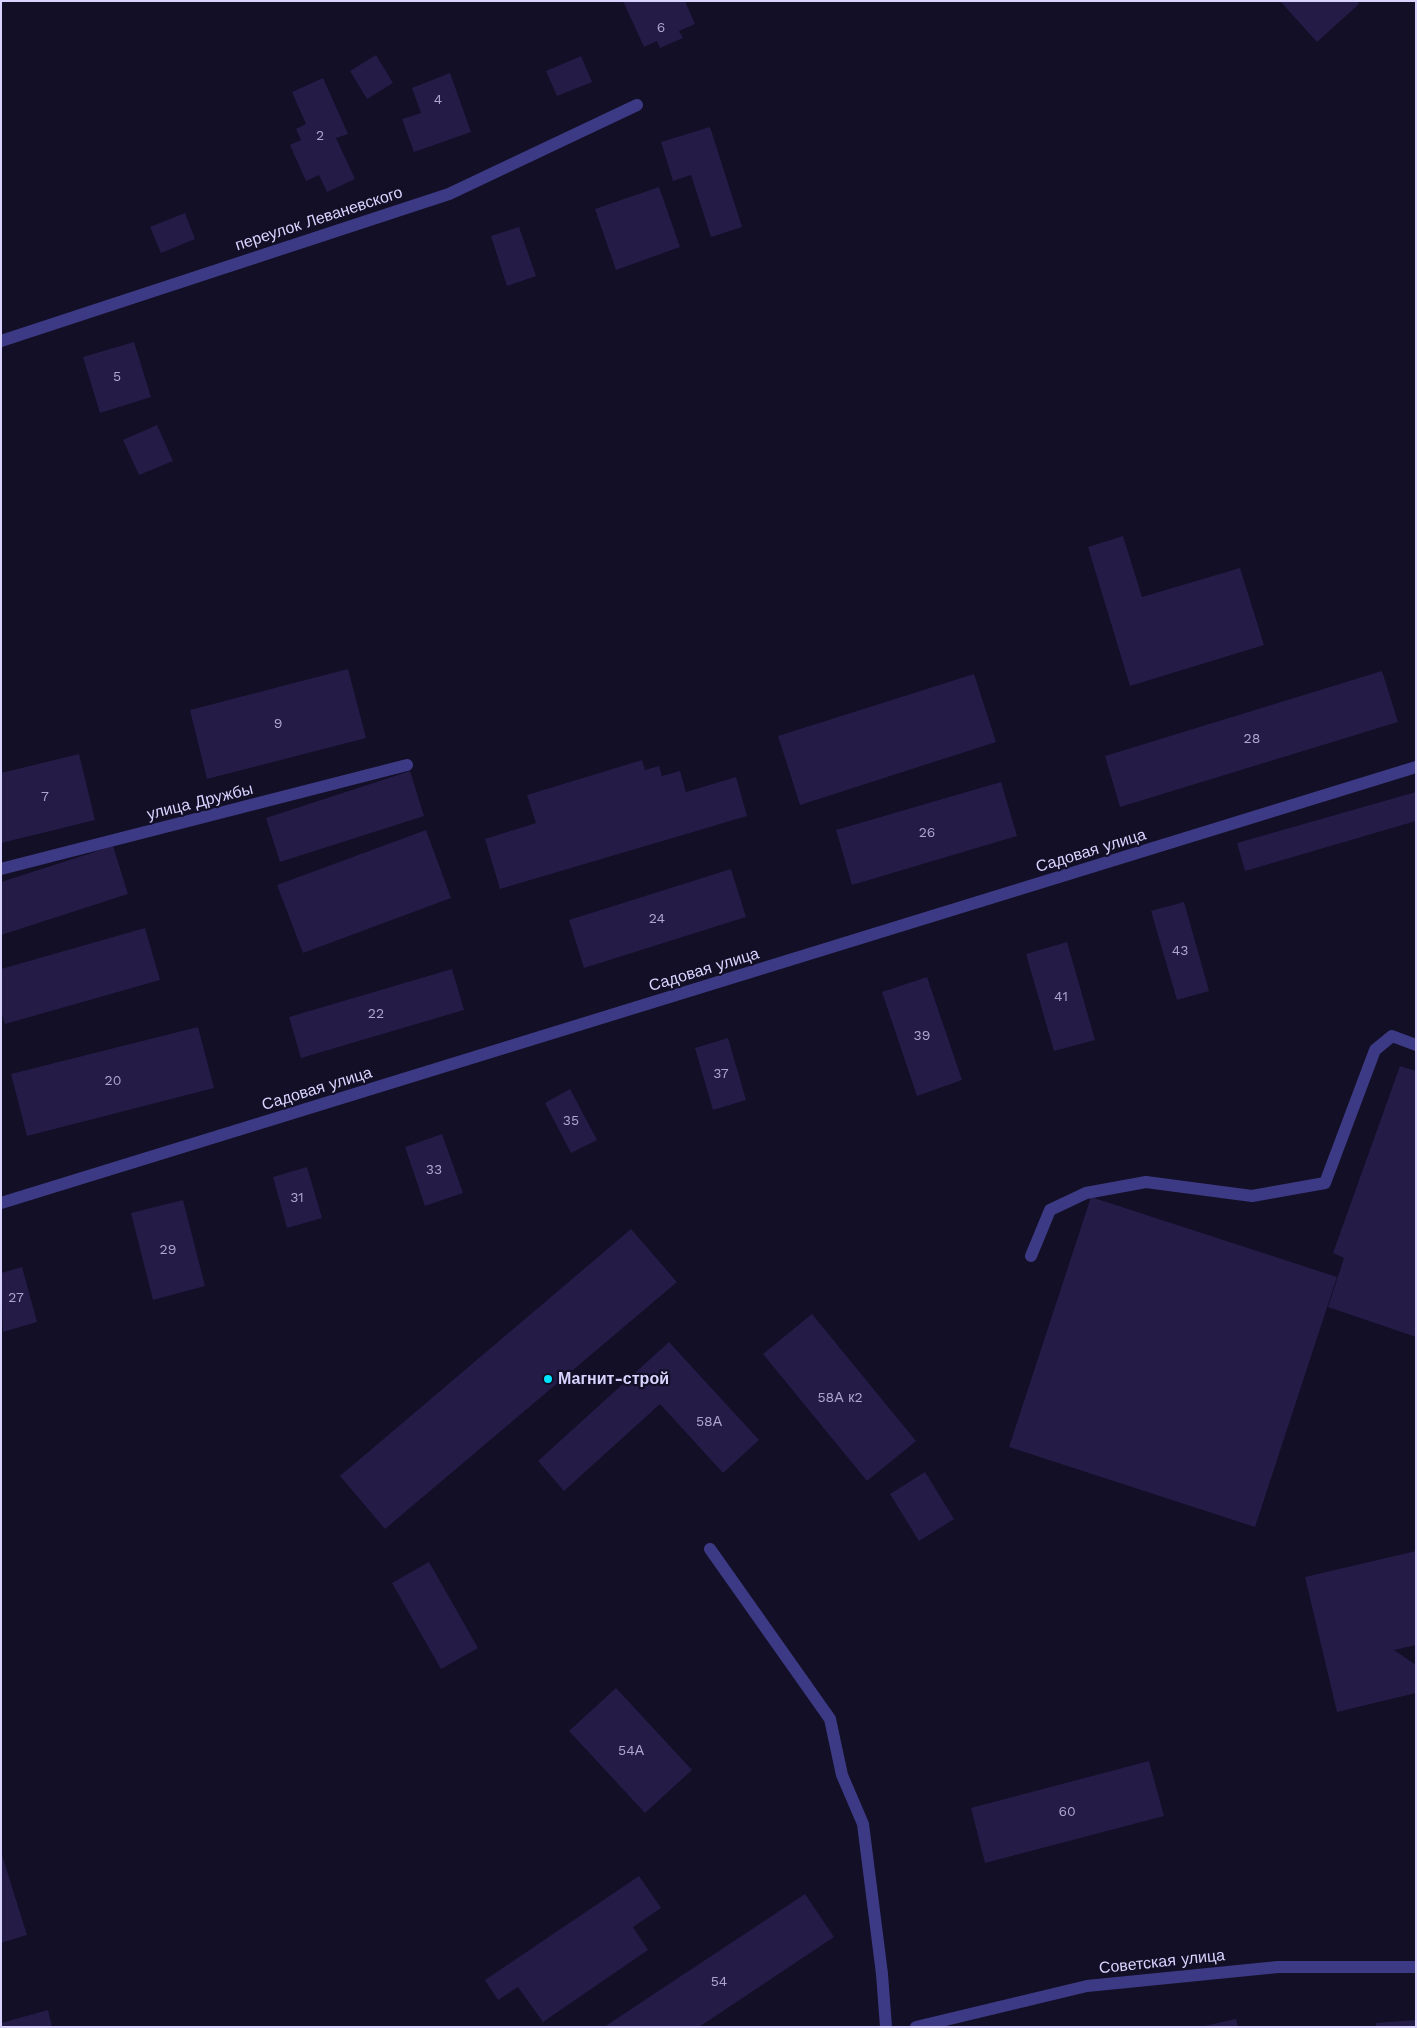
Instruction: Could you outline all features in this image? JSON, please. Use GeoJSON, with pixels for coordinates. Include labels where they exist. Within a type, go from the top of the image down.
{"type":"FeatureCollection","features":[{"type":"Feature","properties":{"kind":"street","name":"переулок Леваневского"},"geometry":{"type":"LineString","coordinates":[[1,340],[449,194],[638,105]]}},
{"type":"Feature","properties":{"kind":"street","name":"улица Дружбы"},"geometry":{"type":"LineString","coordinates":[[1,870],[407,765]]}},
{"type":"Feature","properties":{"kind":"street","name":"Садовая улица"},"geometry":{"type":"LineString","coordinates":[[1,1204],[1416,767]]}},
{"type":"Feature","properties":{"kind":"street"},"geometry":{"type":"LineString","coordinates":[[1031,1256],[1050,1210],[1086,1193],[1146,1182],[1252,1196],[1325,1183],[1375,1050],[1392,1036],[1416,1045]]}},
{"type":"Feature","properties":{"kind":"street"},"geometry":{"type":"LineString","coordinates":[[710,1549],[830,1719],[842,1775],[863,1824],[882,1974],[886,2027]]}},
{"type":"Feature","properties":{"kind":"street","name":"Советская улица"},"geometry":{"type":"LineString","coordinates":[[916,2027],[1087,1986],[1278,1967],[1416,1967]]}},
{"type":"Feature","properties":{"kind":"building"},"geometry":{"type":"Polygon","coordinates":[[[623,1],[685,1],[695,24],[679,31],[683,38],[660,48],[657,41],[644,47],[623,1]]]}},
{"type":"Feature","properties":{"kind":"building"},"geometry":{"type":"Polygon","coordinates":[[[1280,1],[1357,1],[1359,4],[1317,42],[1280,1]]]}},
{"type":"Feature","properties":{"kind":"building"},"geometry":{"type":"Polygon","coordinates":[[[376,55],[393,83],[367,99],[350,71],[376,55]]]}},
{"type":"Feature","properties":{"kind":"building"},"geometry":{"type":"Polygon","coordinates":[[[581,56],[592,82],[557,96],[546,71],[581,56]]]}},
{"type":"Feature","properties":{"kind":"building"},"geometry":{"type":"Polygon","coordinates":[[[450,73],[471,132],[414,152],[402,119],[421,113],[412,88],[450,73]]]}},
{"type":"Feature","properties":{"kind":"building"},"geometry":{"type":"Polygon","coordinates":[[[323,78],[348,134],[336,138],[355,179],[327,192],[319,175],[306,181],[290,145],[301,140],[296,129],[306,124],[292,92],[323,78]]]}},
{"type":"Feature","properties":{"kind":"building"},"geometry":{"type":"Polygon","coordinates":[[[710,127],[742,227],[711,237],[691,175],[673,181],[661,142],[710,127]]]}},
{"type":"Feature","properties":{"kind":"building"},"geometry":{"type":"Polygon","coordinates":[[[659,187],[680,247],[616,270],[595,209],[659,187]]]}},
{"type":"Feature","properties":{"kind":"building"},"geometry":{"type":"Polygon","coordinates":[[[185,213],[195,239],[161,253],[150,227],[185,213]]]}},
{"type":"Feature","properties":{"kind":"building"},"geometry":{"type":"Polygon","coordinates":[[[519,227],[536,276],[507,286],[491,236],[519,227]]]}},
{"type":"Feature","properties":{"kind":"building"},"geometry":{"type":"Polygon","coordinates":[[[134,342],[151,397],[100,413],[83,357],[134,342]]]}},
{"type":"Feature","properties":{"kind":"building"},"geometry":{"type":"Polygon","coordinates":[[[157,425],[173,461],[139,475],[123,440],[157,425]]]}},
{"type":"Feature","properties":{"kind":"building"},"geometry":{"type":"Polygon","coordinates":[[[1123,536],[1142,597],[1240,568],[1264,645],[1130,686],[1088,547],[1123,536]]]}},
{"type":"Feature","properties":{"kind":"building"},"geometry":{"type":"Polygon","coordinates":[[[348,669],[366,738],[207,779],[190,710],[348,669]]]}},
{"type":"Feature","properties":{"kind":"building"},"geometry":{"type":"Polygon","coordinates":[[[1382,671],[1398,722],[1120,807],[1105,756],[1382,671]]]}},
{"type":"Feature","properties":{"kind":"building"},"geometry":{"type":"Polygon","coordinates":[[[974,674],[996,742],[800,805],[778,736],[974,674]]]}},
{"type":"Feature","properties":{"kind":"building"},"geometry":{"type":"Polygon","coordinates":[[[79,754],[95,820],[1,843],[1,773],[79,754]]]}},
{"type":"Feature","properties":{"kind":"building"},"geometry":{"type":"Polygon","coordinates":[[[642,760],[645,770],[659,766],[662,776],[680,771],[686,792],[736,777],[747,816],[500,889],[485,839],[536,823],[527,795],[642,760]]]}},
{"type":"Feature","properties":{"kind":"building"},"geometry":{"type":"Polygon","coordinates":[[[410,771],[424,816],[280,862],[266,818],[410,771]]]}},
{"type":"Feature","properties":{"kind":"building"},"geometry":{"type":"Polygon","coordinates":[[[1001,782],[1017,836],[852,885],[836,830],[1001,782]]]}},
{"type":"Feature","properties":{"kind":"building"},"geometry":{"type":"Polygon","coordinates":[[[1416,792],[1416,821],[1245,871],[1237,843],[1416,792]]]}},
{"type":"Feature","properties":{"kind":"building"},"geometry":{"type":"Polygon","coordinates":[[[426,830],[451,898],[303,953],[277,885],[426,830]]]}},
{"type":"Feature","properties":{"kind":"building"},"geometry":{"type":"Polygon","coordinates":[[[113,846],[128,894],[1,935],[1,882],[113,846]]]}},
{"type":"Feature","properties":{"kind":"building"},"geometry":{"type":"Polygon","coordinates":[[[731,869],[746,917],[584,968],[569,920],[731,869]]]}},
{"type":"Feature","properties":{"kind":"building"},"geometry":{"type":"Polygon","coordinates":[[[1184,902],[1209,991],[1177,1000],[1151,911],[1184,902]]]}},
{"type":"Feature","properties":{"kind":"building"},"geometry":{"type":"Polygon","coordinates":[[[145,928],[160,980],[5,1024],[1,1012],[1,969],[145,928]]]}},
{"type":"Feature","properties":{"kind":"building"},"geometry":{"type":"Polygon","coordinates":[[[1067,942],[1095,1040],[1054,1051],[1026,954],[1067,942]]]}},
{"type":"Feature","properties":{"kind":"building"},"geometry":{"type":"Polygon","coordinates":[[[452,969],[464,1010],[301,1058],[289,1017],[452,969]]]}},
{"type":"Feature","properties":{"kind":"building"},"geometry":{"type":"Polygon","coordinates":[[[927,977],[962,1080],[917,1096],[882,992],[927,977]]]}},
{"type":"Feature","properties":{"kind":"building"},"geometry":{"type":"Polygon","coordinates":[[[198,1027],[214,1088],[27,1136],[11,1074],[198,1027]]]}},
{"type":"Feature","properties":{"kind":"building"},"geometry":{"type":"Polygon","coordinates":[[[728,1038],[746,1100],[713,1110],[695,1048],[728,1038]]]}},
{"type":"Feature","properties":{"kind":"building"},"geometry":{"type":"Polygon","coordinates":[[[1400,1066],[1416,1071],[1416,1337],[1328,1307],[1344,1258],[1333,1253],[1400,1066]]]}},
{"type":"Feature","properties":{"kind":"building"},"geometry":{"type":"Polygon","coordinates":[[[570,1089],[597,1140],[571,1153],[545,1103],[570,1089]]]}},
{"type":"Feature","properties":{"kind":"building"},"geometry":{"type":"Polygon","coordinates":[[[442,1134],[463,1193],[425,1206],[405,1147],[442,1134]]]}},
{"type":"Feature","properties":{"kind":"building"},"geometry":{"type":"Polygon","coordinates":[[[307,1167],[322,1218],[287,1228],[273,1177],[307,1167]]]}},
{"type":"Feature","properties":{"kind":"building"},"geometry":{"type":"Polygon","coordinates":[[[1091,1197],[1337,1277],[1255,1527],[1009,1447],[1091,1197]]]}},
{"type":"Feature","properties":{"kind":"building"},"geometry":{"type":"Polygon","coordinates":[[[183,1200],[205,1286],[153,1300],[131,1213],[183,1200]]]}},
{"type":"Feature","properties":{"kind":"building"},"geometry":{"type":"Polygon","coordinates":[[[631,1229],[677,1282],[385,1529],[340,1476],[631,1229]]]}},
{"type":"Feature","properties":{"kind":"building"},"geometry":{"type":"Polygon","coordinates":[[[22,1267],[37,1322],[3,1332],[1,1273],[22,1267]]]}},
{"type":"Feature","properties":{"kind":"building"},"geometry":{"type":"Polygon","coordinates":[[[812,1314],[916,1441],[867,1481],[763,1354],[812,1314]]]}},
{"type":"Feature","properties":{"kind":"building"},"geometry":{"type":"Polygon","coordinates":[[[669,1342],[759,1440],[723,1473],[660,1404],[564,1491],[538,1461],[669,1342]]]}},
{"type":"Feature","properties":{"kind":"building"},"geometry":{"type":"Polygon","coordinates":[[[925,1472],[954,1519],[919,1541],[890,1494],[925,1472]]]}},
{"type":"Feature","properties":{"kind":"building"},"geometry":{"type":"Polygon","coordinates":[[[1416,1551],[1416,1645],[1394,1650],[1416,1665],[1416,1693],[1337,1712],[1305,1577],[1416,1551]]]}},
{"type":"Feature","properties":{"kind":"building"},"geometry":{"type":"Polygon","coordinates":[[[429,1562],[478,1648],[441,1669],[392,1583],[429,1562]]]}},
{"type":"Feature","properties":{"kind":"building"},"geometry":{"type":"Polygon","coordinates":[[[616,1688],[692,1770],[645,1813],[569,1731],[616,1688]]]}},
{"type":"Feature","properties":{"kind":"building"},"geometry":{"type":"Polygon","coordinates":[[[1149,1761],[1164,1816],[985,1863],[971,1808],[1149,1761]]]}},
{"type":"Feature","properties":{"kind":"building"},"geometry":{"type":"Polygon","coordinates":[[[1,1852],[27,1935],[1,1943],[1,1852]]]}},
{"type":"Feature","properties":{"kind":"building"},"geometry":{"type":"Polygon","coordinates":[[[639,1876],[661,1908],[633,1927],[648,1950],[543,2022],[518,1987],[498,2000],[485,1980],[639,1876]]]}},
{"type":"Feature","properties":{"kind":"building"},"geometry":{"type":"Polygon","coordinates":[[[805,1894],[834,1937],[699,2027],[604,2027],[805,1894]]]}},
{"type":"Feature","properties":{"kind":"building"},"geometry":{"type":"Polygon","coordinates":[[[48,2010],[52,2027],[1,2027],[1,2023],[48,2010]]]}},
{"type":"Feature","properties":{"kind":"building"},"geometry":{"type":"Polygon","coordinates":[[[1236,2019],[1238,2027],[1204,2027],[1204,2026],[1236,2019]]]}},
{"type":"Feature","properties":{"kind":"building"},"geometry":{"type":"Polygon","coordinates":[[[1416,2020],[1416,2027],[1376,2027],[1376,2023],[1416,2020]]]}},
{"type":"Feature","properties":{"kind":"place","name":"Магнит-строй"},"geometry":{"type":"Point","coordinates":[548,1379]}}]}
